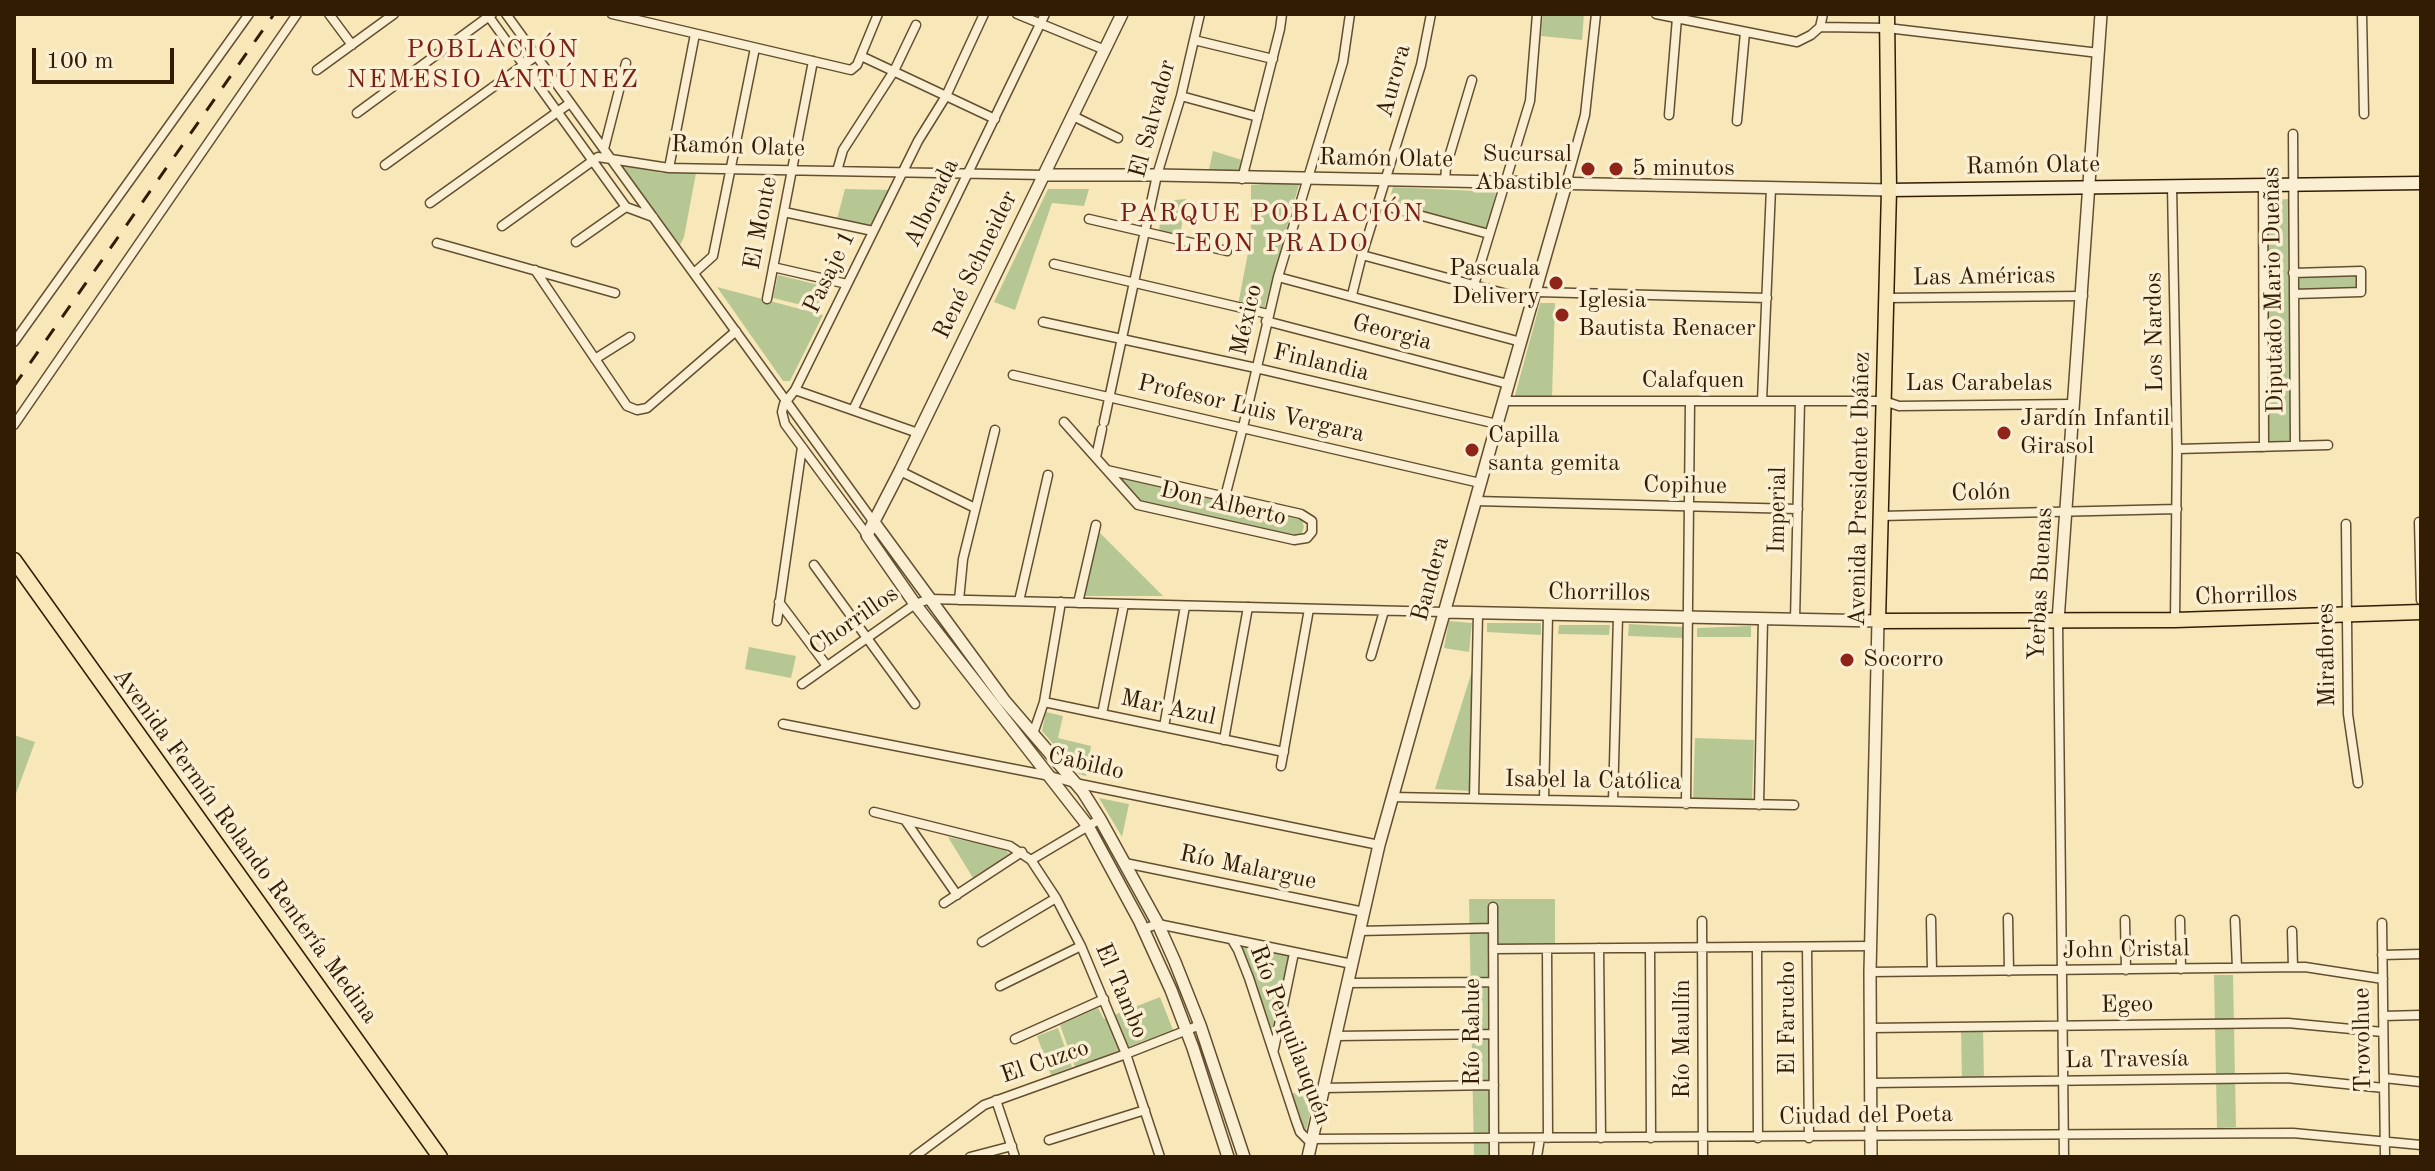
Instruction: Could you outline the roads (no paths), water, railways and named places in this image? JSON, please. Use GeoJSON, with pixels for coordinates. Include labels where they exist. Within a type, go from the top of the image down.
{"type":"FeatureCollection","features":[{"type":"Feature","properties":{"kind":"main road","name":"Avenida Presidente Ibáñez"},"geometry":{"type":"LineString","coordinates":[[1878,621],[1889,190],[1887,21]]}},
{"type":"Feature","properties":{"kind":"main road","name":"Ramón Olate"},"geometry":{"type":"LineString","coordinates":[[1889,190],[2421,183]]}},
{"type":"Feature","properties":{"kind":"main road","name":"Avenida Fermín Rolando Rentería Medina"},"geometry":{"type":"LineString","coordinates":[[14,560],[440,1157]]}},
{"type":"Feature","properties":{"kind":"main road","name":"Chorrillos"},"geometry":{"type":"LineString","coordinates":[[1878,621],[2175,620],[2421,612]]}},
{"type":"Feature","properties":{"kind":"street"},"geometry":{"type":"LineString","coordinates":[[14,342],[249,14]]}},
{"type":"Feature","properties":{"kind":"street"},"geometry":{"type":"LineString","coordinates":[[14,425],[297,14]]}},
{"type":"Feature","properties":{"kind":"street"},"geometry":{"type":"LineString","coordinates":[[329,14],[352,45]]}},
{"type":"Feature","properties":{"kind":"street"},"geometry":{"type":"LineString","coordinates":[[317,70],[394,14]]}},
{"type":"Feature","properties":{"kind":"street"},"geometry":{"type":"LineString","coordinates":[[506,14],[1004,700],[1075,783],[1100,819],[1158,924],[1200,1025],[1244,1157]]}},
{"type":"Feature","properties":{"kind":"street"},"geometry":{"type":"LineString","coordinates":[[612,14],[851,70],[861,56],[878,14]]}},
{"type":"Feature","properties":{"kind":"street","name":"Pasaje 1"},"geometry":{"type":"LineString","coordinates":[[786,400],[795,390],[918,141],[946,96],[984,14]]}},
{"type":"Feature","properties":{"kind":"street"},"geometry":{"type":"LineString","coordinates":[[1017,14],[1043,18],[1105,50]]}},
{"type":"Feature","properties":{"kind":"street","name":"René Schneider"},"geometry":{"type":"LineString","coordinates":[[867,535],[1122,14]]}},
{"type":"Feature","properties":{"kind":"street","name":"El Salvador"},"geometry":{"type":"LineString","coordinates":[[1096,457],[1157,175],[1181,96],[1200,14]]}},
{"type":"Feature","properties":{"kind":"street"},"geometry":{"type":"LineString","coordinates":[[1242,179],[1282,14]]}},
{"type":"Feature","properties":{"kind":"street","name":"México"},"geometry":{"type":"LineString","coordinates":[[1225,497],[1267,317],[1343,62],[1350,14]]}},
{"type":"Feature","properties":{"kind":"street","name":"Aurora"},"geometry":{"type":"LineString","coordinates":[[1352,295],[1421,65],[1431,14]]}},
{"type":"Feature","properties":{"kind":"street"},"geometry":{"type":"LineString","coordinates":[[1474,285],[1530,101],[1537,14]]}},
{"type":"Feature","properties":{"kind":"street","name":"Bandera"},"geometry":{"type":"LineString","coordinates":[[1308,1157],[1379,845],[1585,115],[1596,14]]}},
{"type":"Feature","properties":{"kind":"street"},"geometry":{"type":"LineString","coordinates":[[1656,14],[1797,42],[1820,27],[1823,14]]}},
{"type":"Feature","properties":{"kind":"street","name":"Yerbas Buenas"},"geometry":{"type":"LineString","coordinates":[[2064,1157],[2058,621],[2101,14]]}},
{"type":"Feature","properties":{"kind":"street"},"geometry":{"type":"LineString","coordinates":[[2362,14],[2364,114]]}},
{"type":"Feature","properties":{"kind":"street"},"geometry":{"type":"LineString","coordinates":[[357,113],[489,15],[623,203],[653,218]]}},
{"type":"Feature","properties":{"kind":"street","name":"Alborada"},"geometry":{"type":"LineString","coordinates":[[853,410],[1043,18]]}},
{"type":"Feature","properties":{"kind":"street"},"geometry":{"type":"LineString","coordinates":[[1669,115],[1677,18]]}},
{"type":"Feature","properties":{"kind":"street"},"geometry":{"type":"LineString","coordinates":[[1820,27],[1887,21],[2099,53]]}},
{"type":"Feature","properties":{"kind":"street"},"geometry":{"type":"LineString","coordinates":[[837,171],[843,150],[894,71],[916,25]]}},
{"type":"Feature","properties":{"kind":"street"},"geometry":{"type":"LineString","coordinates":[[1737,121],[1745,32]]}},
{"type":"Feature","properties":{"kind":"street"},"geometry":{"type":"LineString","coordinates":[[669,168],[695,34]]}},
{"type":"Feature","properties":{"kind":"street"},"geometry":{"type":"LineString","coordinates":[[1194,40],[1273,59]]}},
{"type":"Feature","properties":{"kind":"street"},"geometry":{"type":"LineString","coordinates":[[694,273],[713,256],[755,48]]}},
{"type":"Feature","properties":{"kind":"street"},"geometry":{"type":"LineString","coordinates":[[385,165],[536,56]]}},
{"type":"Feature","properties":{"kind":"street"},"geometry":{"type":"LineString","coordinates":[[861,56],[995,119]]}},
{"type":"Feature","properties":{"kind":"street","name":"El Monte"},"geometry":{"type":"LineString","coordinates":[[767,299],[813,61]]}},
{"type":"Feature","properties":{"kind":"street"},"geometry":{"type":"LineString","coordinates":[[604,149],[626,63]]}},
{"type":"Feature","properties":{"kind":"street"},"geometry":{"type":"LineString","coordinates":[[1445,182],[1446,167],[1472,80]]}},
{"type":"Feature","properties":{"kind":"street"},"geometry":{"type":"LineString","coordinates":[[1181,96],[1258,117]]}},
{"type":"Feature","properties":{"kind":"street"},"geometry":{"type":"LineString","coordinates":[[430,203],[570,103]]}},
{"type":"Feature","properties":{"kind":"street"},"geometry":{"type":"LineString","coordinates":[[1073,116],[1118,138]]}},
{"type":"Feature","properties":{"kind":"street","name":"Diputado Mario Dueñas"},"geometry":{"type":"LineString","coordinates":[[2293,134],[2295,446]]}},
{"type":"Feature","properties":{"kind":"street","name":"Ramón Olate"},"geometry":{"type":"LineString","coordinates":[[592,161],[598,157],[669,168],[792,171],[1889,190]]}},
{"type":"Feature","properties":{"kind":"street"},"geometry":{"type":"LineString","coordinates":[[502,226],[592,161]]}},
{"type":"Feature","properties":{"kind":"street","name":"Diputado Mario Dueñas"},"geometry":{"type":"LineString","coordinates":[[2263,185],[2264,447]]}},
{"type":"Feature","properties":{"kind":"street","name":"Los Nardos"},"geometry":{"type":"LineString","coordinates":[[2172,186],[2177,449],[2175,620]]}},
{"type":"Feature","properties":{"kind":"street"},"geometry":{"type":"LineString","coordinates":[[1762,401],[1771,188]]}},
{"type":"Feature","properties":{"kind":"street"},"geometry":{"type":"LineString","coordinates":[[576,242],[623,203],[633,189]]}},
{"type":"Feature","properties":{"kind":"street"},"geometry":{"type":"LineString","coordinates":[[1378,204],[1489,234]]}},
{"type":"Feature","properties":{"kind":"street"},"geometry":{"type":"LineString","coordinates":[[784,212],[873,231]]}},
{"type":"Feature","properties":{"kind":"street"},"geometry":{"type":"LineString","coordinates":[[1089,219],[1227,251]]}},
{"type":"Feature","properties":{"kind":"street"},"geometry":{"type":"LineString","coordinates":[[437,243],[615,293]]}},
{"type":"Feature","properties":{"kind":"street"},"geometry":{"type":"LineString","coordinates":[[1362,255],[1474,285],[1535,297],[1767,298]]}},
{"type":"Feature","properties":{"kind":"street","name":"Georgia"},"geometry":{"type":"LineString","coordinates":[[1054,264],[1267,317],[1508,384]]}},
{"type":"Feature","properties":{"kind":"street"},"geometry":{"type":"LineString","coordinates":[[773,267],[847,284]]}},
{"type":"Feature","properties":{"kind":"street"},"geometry":{"type":"LineString","coordinates":[[535,270],[627,406],[637,410],[647,408],[736,331]]}},
{"type":"Feature","properties":{"kind":"street"},"geometry":{"type":"LineString","coordinates":[[2293,273],[2361,271],[2361,292],[2294,294]]}},
{"type":"Feature","properties":{"kind":"street"},"geometry":{"type":"LineString","coordinates":[[1278,277],[1521,342]]}},
{"type":"Feature","properties":{"kind":"street","name":"Las Américas"},"geometry":{"type":"LineString","coordinates":[[1886,298],[2083,296]]}},
{"type":"Feature","properties":{"kind":"street","name":"Finlandia"},"geometry":{"type":"LineString","coordinates":[[1043,322],[1497,424]]}},
{"type":"Feature","properties":{"kind":"street"},"geometry":{"type":"LineString","coordinates":[[595,359],[630,337]]}},
{"type":"Feature","properties":{"kind":"street","name":"Profesor Luis Vergara"},"geometry":{"type":"LineString","coordinates":[[1013,375],[1480,483]]}},
{"type":"Feature","properties":{"kind":"street"},"geometry":{"type":"LineString","coordinates":[[795,390],[918,433]]}},
{"type":"Feature","properties":{"kind":"street"},"geometry":{"type":"LineString","coordinates":[[786,400],[782,408],[783,420],[802,447],[915,604],[1088,826],[1143,929],[1187,1030],[1228,1157]]}},
{"type":"Feature","properties":{"kind":"street","name":"Calafquen"},"geometry":{"type":"LineString","coordinates":[[1503,401],[1884,401]]}},
{"type":"Feature","properties":{"kind":"street"},"geometry":{"type":"LineString","coordinates":[[1686,804],[1690,401]]}},
{"type":"Feature","properties":{"kind":"street","name":"Imperial"},"geometry":{"type":"LineString","coordinates":[[1795,620],[1800,401]]}},
{"type":"Feature","properties":{"kind":"street","name":"Las Carabelas"},"geometry":{"type":"LineString","coordinates":[[1884,401],[1899,406],[2074,404]]}},
{"type":"Feature","properties":{"kind":"street","name":"Don Alberto"},"geometry":{"type":"LineString","coordinates":[[1064,422],[1138,505],[1294,540],[1307,538],[1312,532],[1312,521],[1301,514],[1225,497]]}},
{"type":"Feature","properties":{"kind":"street"},"geometry":{"type":"LineString","coordinates":[[959,600],[963,559],[995,430]]}},
{"type":"Feature","properties":{"kind":"street"},"geometry":{"type":"LineString","coordinates":[[2177,449],[2328,445]]}},
{"type":"Feature","properties":{"kind":"street"},"geometry":{"type":"LineString","coordinates":[[777,621],[802,447]]}},
{"type":"Feature","properties":{"kind":"street"},"geometry":{"type":"LineString","coordinates":[[1107,470],[1225,497]]}},
{"type":"Feature","properties":{"kind":"street"},"geometry":{"type":"LineString","coordinates":[[900,471],[975,508]]}},
{"type":"Feature","properties":{"kind":"street"},"geometry":{"type":"LineString","coordinates":[[1019,601],[1048,475]]}},
{"type":"Feature","properties":{"kind":"street","name":"Copihue"},"geometry":{"type":"LineString","coordinates":[[1475,501],[1798,509]]}},
{"type":"Feature","properties":{"kind":"street","name":"Colón"},"geometry":{"type":"LineString","coordinates":[[1881,516],[2177,509]]}},
{"type":"Feature","properties":{"kind":"street"},"geometry":{"type":"LineString","coordinates":[[2419,522],[2421,600]]}},
{"type":"Feature","properties":{"kind":"street","name":"Miraflores"},"geometry":{"type":"LineString","coordinates":[[2346,524],[2348,714],[2358,783]]}},
{"type":"Feature","properties":{"kind":"street"},"geometry":{"type":"LineString","coordinates":[[1078,603],[1096,525]]}},
{"type":"Feature","properties":{"kind":"street"},"geometry":{"type":"LineString","coordinates":[[814,565],[915,704]]}},
{"type":"Feature","properties":{"kind":"street","name":"Chorrillos"},"geometry":{"type":"LineString","coordinates":[[802,684],[915,604],[930,599],[1878,621]]}},
{"type":"Feature","properties":{"kind":"street"},"geometry":{"type":"LineString","coordinates":[[779,602],[827,666]]}},
{"type":"Feature","properties":{"kind":"street"},"geometry":{"type":"LineString","coordinates":[[1033,734],[1044,702],[1061,602]]}},
{"type":"Feature","properties":{"kind":"street"},"geometry":{"type":"LineString","coordinates":[[1102,714],[1124,604]]}},
{"type":"Feature","properties":{"kind":"street"},"geometry":{"type":"LineString","coordinates":[[1164,727],[1185,606]]}},
{"type":"Feature","properties":{"kind":"street"},"geometry":{"type":"LineString","coordinates":[[1224,740],[1248,607]]}},
{"type":"Feature","properties":{"kind":"street"},"geometry":{"type":"LineString","coordinates":[[1281,766],[1309,609]]}},
{"type":"Feature","properties":{"kind":"street"},"geometry":{"type":"LineString","coordinates":[[1371,656],[1384,611]]}},
{"type":"Feature","properties":{"kind":"street"},"geometry":{"type":"LineString","coordinates":[[1474,798],[1478,613]]}},
{"type":"Feature","properties":{"kind":"street"},"geometry":{"type":"LineString","coordinates":[[1544,800],[1548,614]]}},
{"type":"Feature","properties":{"kind":"street"},"geometry":{"type":"LineString","coordinates":[[1613,801],[1618,616]]}},
{"type":"Feature","properties":{"kind":"street"},"geometry":{"type":"LineString","coordinates":[[1759,805],[1763,619]]}},
{"type":"Feature","properties":{"kind":"street","name":"Avenida Presidente Ibáñez"},"geometry":{"type":"LineString","coordinates":[[1871,1157],[1870,972],[1878,621]]}},
{"type":"Feature","properties":{"kind":"street","name":"Mar Azul"},"geometry":{"type":"LineString","coordinates":[[1044,702],[1284,752]]}},
{"type":"Feature","properties":{"kind":"street","name":"Cabildo"},"geometry":{"type":"LineString","coordinates":[[783,724],[1379,845]]}},
{"type":"Feature","properties":{"kind":"street","name":"Isabel la Católica"},"geometry":{"type":"LineString","coordinates":[[1392,797],[1794,805]]}},
{"type":"Feature","properties":{"kind":"street"},"geometry":{"type":"LineString","coordinates":[[874,812],[1010,846],[1022,852],[944,903]]}},
{"type":"Feature","properties":{"kind":"street"},"geometry":{"type":"LineString","coordinates":[[1031,860],[1100,819]]}},
{"type":"Feature","properties":{"kind":"street"},"geometry":{"type":"LineString","coordinates":[[904,820],[957,895]]}},
{"type":"Feature","properties":{"kind":"street","name":"El Tambo"},"geometry":{"type":"LineString","coordinates":[[1022,852],[1031,860],[1056,898],[1081,946],[1126,1054],[1160,1157]]}},
{"type":"Feature","properties":{"kind":"street","name":"Río Malargue"},"geometry":{"type":"LineString","coordinates":[[1125,863],[1364,912]]}},
{"type":"Feature","properties":{"kind":"street"},"geometry":{"type":"LineString","coordinates":[[982,942],[1056,898]]}},
{"type":"Feature","properties":{"kind":"street","name":"Río Rahue"},"geometry":{"type":"LineString","coordinates":[[1493,907],[1494,1157]]}},
{"type":"Feature","properties":{"kind":"street"},"geometry":{"type":"LineString","coordinates":[[2008,918],[2009,971]]}},
{"type":"Feature","properties":{"kind":"street"},"geometry":{"type":"LineString","coordinates":[[1931,919],[1932,971]]}},
{"type":"Feature","properties":{"kind":"street"},"geometry":{"type":"LineString","coordinates":[[2125,920],[2126,970]]}},
{"type":"Feature","properties":{"kind":"street"},"geometry":{"type":"LineString","coordinates":[[2180,920],[2181,969]]}},
{"type":"Feature","properties":{"kind":"street"},"geometry":{"type":"LineString","coordinates":[[2235,920],[2237,968]]}},
{"type":"Feature","properties":{"kind":"street","name":"Río Maullín"},"geometry":{"type":"LineString","coordinates":[[1702,921],[1703,1157]]}},
{"type":"Feature","properties":{"kind":"street","name":"Trovolhue"},"geometry":{"type":"LineString","coordinates":[[2382,923],[2385,1157]]}},
{"type":"Feature","properties":{"kind":"street"},"geometry":{"type":"LineString","coordinates":[[1143,929],[1158,924],[1352,964]]}},
{"type":"Feature","properties":{"kind":"street"},"geometry":{"type":"LineString","coordinates":[[1359,931],[1493,928]]}},
{"type":"Feature","properties":{"kind":"street"},"geometry":{"type":"LineString","coordinates":[[2292,931],[2293,967]]}},
{"type":"Feature","properties":{"kind":"street","name":"Río Perquilauquén"},"geometry":{"type":"LineString","coordinates":[[1232,940],[1249,978],[1300,1132],[1311,1141]]}},
{"type":"Feature","properties":{"kind":"street"},"geometry":{"type":"LineString","coordinates":[[1000,986],[1081,946]]}},
{"type":"Feature","properties":{"kind":"street"},"geometry":{"type":"LineString","coordinates":[[1493,949],[1871,946]]}},
{"type":"Feature","properties":{"kind":"street"},"geometry":{"type":"LineString","coordinates":[[1757,947],[1758,1138]]}},
{"type":"Feature","properties":{"kind":"street","name":"El Farucho"},"geometry":{"type":"LineString","coordinates":[[1807,947],[1809,1138]]}},
{"type":"Feature","properties":{"kind":"street"},"geometry":{"type":"LineString","coordinates":[[1599,948],[1601,1138]]}},
{"type":"Feature","properties":{"kind":"street"},"geometry":{"type":"LineString","coordinates":[[1650,948],[1651,1138]]}},
{"type":"Feature","properties":{"kind":"street"},"geometry":{"type":"LineString","coordinates":[[1537,1157],[1544,1138],[1547,949]]}},
{"type":"Feature","properties":{"kind":"street"},"geometry":{"type":"LineString","coordinates":[[1274,1050],[1294,953]]}},
{"type":"Feature","properties":{"kind":"street"},"geometry":{"type":"LineString","coordinates":[[2382,955],[2421,954]]}},
{"type":"Feature","properties":{"kind":"street","name":"John Cristal"},"geometry":{"type":"LineString","coordinates":[[1870,972],[2293,967],[2383,979]]}},
{"type":"Feature","properties":{"kind":"street"},"geometry":{"type":"LineString","coordinates":[[1347,983],[1493,982]]}},
{"type":"Feature","properties":{"kind":"street"},"geometry":{"type":"LineString","coordinates":[[1015,1039],[1104,999]]}},
{"type":"Feature","properties":{"kind":"street"},"geometry":{"type":"LineString","coordinates":[[2383,1016],[2421,1015]]}},
{"type":"Feature","properties":{"kind":"street","name":"Egeo"},"geometry":{"type":"LineString","coordinates":[[1870,1028],[2288,1023],[2383,1032]]}},
{"type":"Feature","properties":{"kind":"street","name":"El Cuzco"},"geometry":{"type":"LineString","coordinates":[[914,1157],[973,1113],[996,1100],[1200,1025]]}},
{"type":"Feature","properties":{"kind":"street"},"geometry":{"type":"LineString","coordinates":[[1336,1036],[1493,1034]]}},
{"type":"Feature","properties":{"kind":"street","name":"La Travesía"},"geometry":{"type":"LineString","coordinates":[[1871,1083],[2287,1078],[2384,1088]]}},
{"type":"Feature","properties":{"kind":"street"},"geometry":{"type":"LineString","coordinates":[[2384,1078],[2421,1082]]}},
{"type":"Feature","properties":{"kind":"street"},"geometry":{"type":"LineString","coordinates":[[1323,1088],[1494,1085]]}},
{"type":"Feature","properties":{"kind":"street"},"geometry":{"type":"LineString","coordinates":[[996,1100],[1015,1157]]}},
{"type":"Feature","properties":{"kind":"street"},"geometry":{"type":"LineString","coordinates":[[1049,1140],[1145,1110]]}},
{"type":"Feature","properties":{"kind":"street","name":"Ciudad del Poeta"},"geometry":{"type":"LineString","coordinates":[[1311,1141],[2308,1133],[2421,1145]]}},
{"type":"Feature","properties":{"kind":"street"},"geometry":{"type":"LineString","coordinates":[[970,1157],[1012,1146]]}},
{"type":"Feature","properties":{"kind":"railway"},"geometry":{"type":"LineString","coordinates":[[14,386],[274,14]]}},
{"type":"Feature","properties":{"kind":"place","name":"Sucursal Abastible"},"geometry":{"type":"Point","coordinates":[1588,169]}},
{"type":"Feature","properties":{"kind":"place","name":"5 minutos"},"geometry":{"type":"Point","coordinates":[1616,169]}},
{"type":"Feature","properties":{"kind":"place","name":"Pascuala Delivery"},"geometry":{"type":"Point","coordinates":[1556,283]}},
{"type":"Feature","properties":{"kind":"place","name":"Iglesia Bautista Renacer"},"geometry":{"type":"Point","coordinates":[1562,315]}},
{"type":"Feature","properties":{"kind":"place","name":"Jardín Infantil Girasol"},"geometry":{"type":"Point","coordinates":[2004,433]}},
{"type":"Feature","properties":{"kind":"place","name":"Capilla santa gemita"},"geometry":{"type":"Point","coordinates":[1472,450]}},
{"type":"Feature","properties":{"kind":"place","name":"Socorro"},"geometry":{"type":"Point","coordinates":[1847,660]}},
{"type":"Feature","properties":{"kind":"district","name":"POBLACIÓN NEMESIO ANTÚNEZ"},"geometry":{"type":"Point","coordinates":[493,65]}},
{"type":"Feature","properties":{"kind":"district","name":"PARQUE POBLACIÓN LEON PRADO"},"geometry":{"type":"Point","coordinates":[1272,229]}}]}
